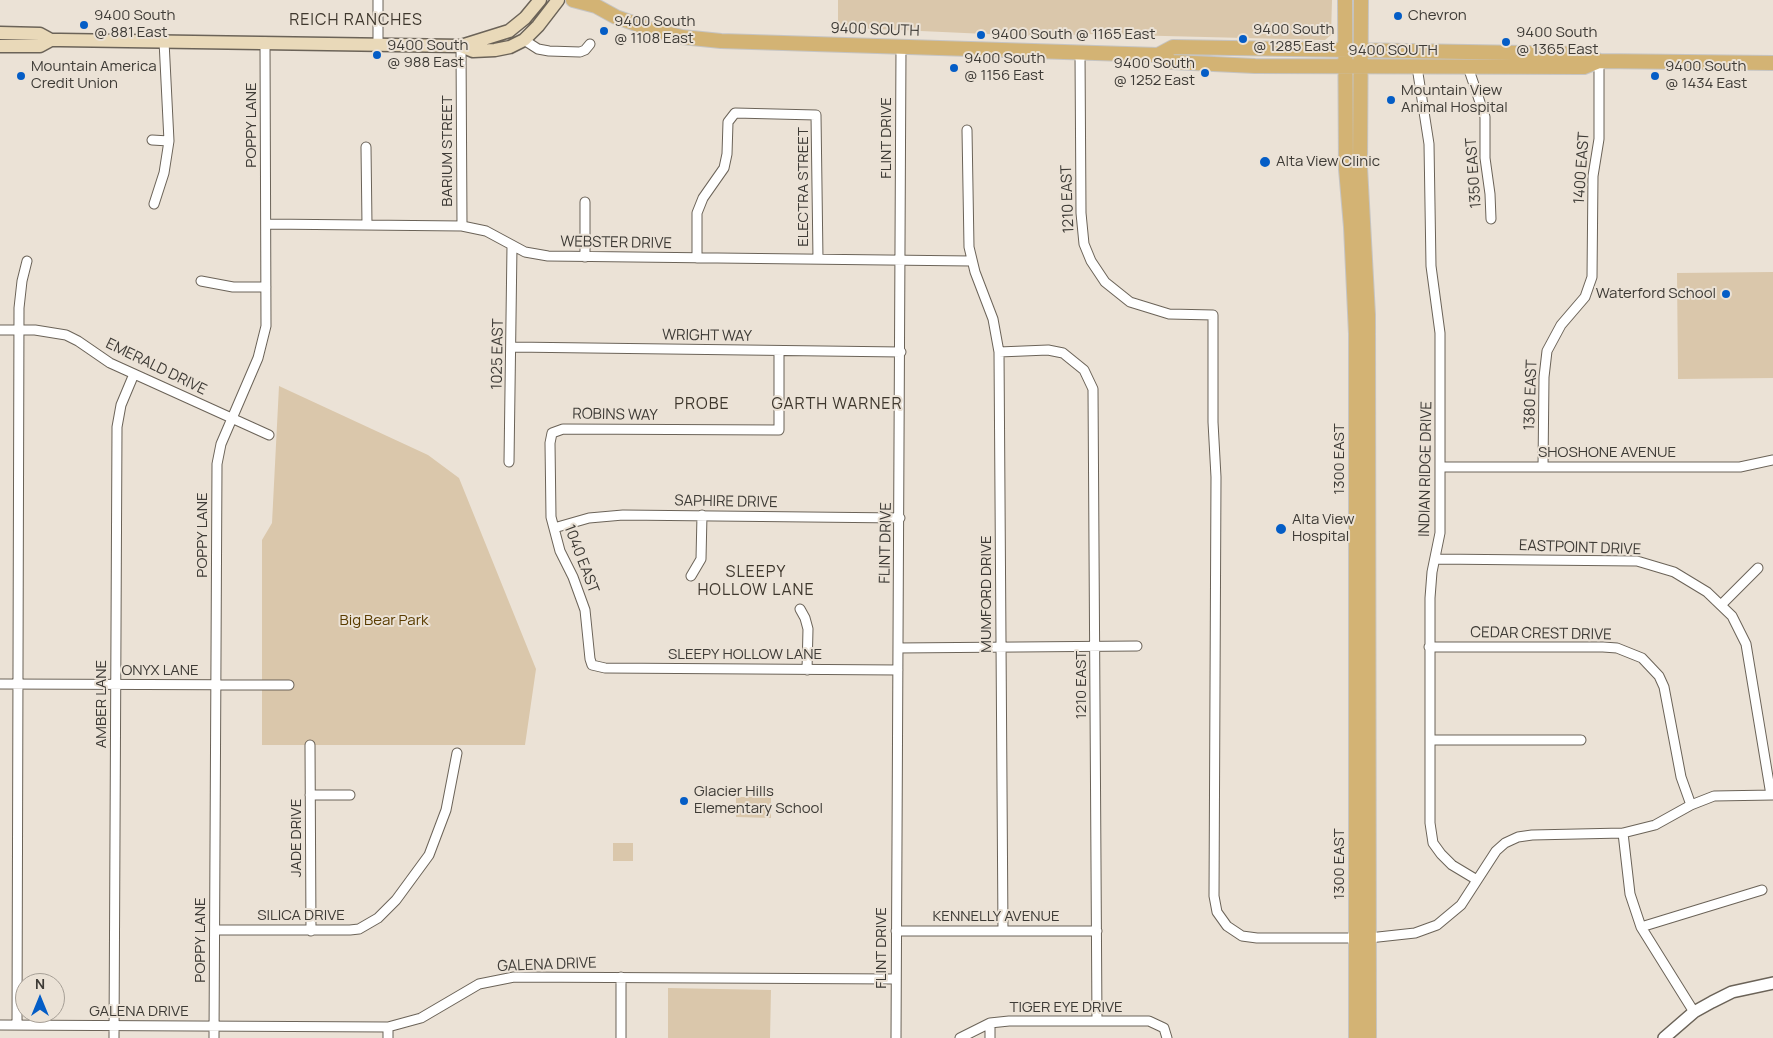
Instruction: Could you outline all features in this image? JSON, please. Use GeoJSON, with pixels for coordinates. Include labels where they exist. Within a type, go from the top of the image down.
{"type":"FeatureCollection","features":[{"type":"Feature","properties":{"kind":"main road"},"geometry":{"type":"LineString","coordinates":[[0,33],[40,34],[51,40],[461,46],[509,31],[525,18],[540,0]]}},
{"type":"Feature","properties":{"kind":"main road"},"geometry":{"type":"LineString","coordinates":[[461,46],[473,51],[510,47],[524,40],[538,26],[558,0]]}},
{"type":"Feature","properties":{"kind":"main road","name":"9400 SOUTH"},"geometry":{"type":"LineString","coordinates":[[573,0],[594,3],[639,26],[693,38],[1158,55],[1172,62],[1344,67],[1584,67],[1599,61],[1773,63]]}},
{"type":"Feature","properties":{"kind":"main road","name":"1300 EAST"},"geometry":{"type":"LineString","coordinates":[[1345,0],[1346,169],[1356,334],[1363,938],[1369,1038]]}},
{"type":"Feature","properties":{"kind":"main road","name":"1300 EAST"},"geometry":{"type":"LineString","coordinates":[[1356,1038],[1363,938],[1368,325],[1360,167],[1360,0]]}},
{"type":"Feature","properties":{"kind":"main road"},"geometry":{"type":"LineString","coordinates":[[0,46],[40,46],[51,40]]}},
{"type":"Feature","properties":{"kind":"main road","name":"9400 SOUTH"},"geometry":{"type":"LineString","coordinates":[[1158,55],[1173,47],[1585,54],[1599,61]]}},
{"type":"Feature","properties":{"kind":"street"},"geometry":{"type":"LineString","coordinates":[[378,0],[378,44]]}},
{"type":"Feature","properties":{"kind":"street"},"geometry":{"type":"LineString","coordinates":[[524,40],[538,49],[549,51],[580,52],[588,48],[590,44]]}},
{"type":"Feature","properties":{"kind":"street"},"geometry":{"type":"LineString","coordinates":[[154,204],[164,173],[169,141],[164,42]]}},
{"type":"Feature","properties":{"kind":"street","name":"POPPY LANE"},"geometry":{"type":"LineString","coordinates":[[214,1038],[217,464],[221,444],[262,348],[266,326],[265,42]]}},
{"type":"Feature","properties":{"kind":"street","name":"BARIUM STREET"},"geometry":{"type":"LineString","coordinates":[[461,46],[462,226]]}},
{"type":"Feature","properties":{"kind":"street","name":"FLINT DRIVE"},"geometry":{"type":"LineString","coordinates":[[896,1038],[901,352],[901,47]]}},
{"type":"Feature","properties":{"kind":"street","name":"1210 EAST"},"geometry":{"type":"LineString","coordinates":[[1080,53],[1080,213],[1084,244],[1091,261],[1105,282],[1130,302],[1169,314],[1213,315],[1213,428],[1216,471],[1215,907],[1227,926],[1249,938],[1363,938]]}},
{"type":"Feature","properties":{"kind":"street","name":"1400 EAST"},"geometry":{"type":"LineString","coordinates":[[1592,277],[1593,176],[1599,139],[1599,61]]}},
{"type":"Feature","properties":{"kind":"street","name":"INDIAN RIDGE DRIVE"},"geometry":{"type":"LineString","coordinates":[[1417,67],[1429,144],[1432,275],[1440,322],[1440,532],[1430,585],[1430,823],[1433,843],[1440,854],[1477,880]]}},
{"type":"Feature","properties":{"kind":"street","name":"1350 EAST"},"geometry":{"type":"LineString","coordinates":[[1468,67],[1484,117],[1484,158],[1490,194],[1491,219]]}},
{"type":"Feature","properties":{"kind":"street","name":"ELECTRA STREET"},"geometry":{"type":"LineString","coordinates":[[697,258],[697,213],[703,198],[724,168],[728,154],[728,122],[735,113],[816,115],[818,259]]}},
{"type":"Feature","properties":{"kind":"street","name":"MUMFORD DRIVE"},"geometry":{"type":"LineString","coordinates":[[967,130],[968,231],[971,261],[993,320],[999,352],[1003,931]]}},
{"type":"Feature","properties":{"kind":"street"},"geometry":{"type":"LineString","coordinates":[[152,140],[169,141]]}},
{"type":"Feature","properties":{"kind":"street"},"geometry":{"type":"LineString","coordinates":[[366,147],[366,225]]}},
{"type":"Feature","properties":{"kind":"street"},"geometry":{"type":"LineString","coordinates":[[585,202],[585,257]]}},
{"type":"Feature","properties":{"kind":"street","name":"WEBSTER DRIVE"},"geometry":{"type":"LineString","coordinates":[[266,224],[462,226],[486,231],[512,246],[535,255],[971,261]]}},
{"type":"Feature","properties":{"kind":"street","name":"1025 EAST"},"geometry":{"type":"LineString","coordinates":[[508,462],[512,347],[512,246]]}},
{"type":"Feature","properties":{"kind":"street"},"geometry":{"type":"LineString","coordinates":[[16,1025],[19,330],[20,294],[27,261]]}},
{"type":"Feature","properties":{"kind":"street","name":"1380 EAST"},"geometry":{"type":"LineString","coordinates":[[1543,467],[1544,377],[1547,351],[1561,325],[1585,297],[1592,277]]}},
{"type":"Feature","properties":{"kind":"street"},"geometry":{"type":"LineString","coordinates":[[201,281],[234,287],[266,287]]}},
{"type":"Feature","properties":{"kind":"street","name":"EMERALD DRIVE"},"geometry":{"type":"LineString","coordinates":[[0,330],[52,332],[66,336],[78,341],[110,363],[269,435]]}},
{"type":"Feature","properties":{"kind":"street","name":"WRIGHT WAY"},"geometry":{"type":"LineString","coordinates":[[512,347],[901,352]]}},
{"type":"Feature","properties":{"kind":"street","name":"ROBINS WAY"},"geometry":{"type":"LineString","coordinates":[[552,433],[562,428],[779,430],[780,350]]}},
{"type":"Feature","properties":{"kind":"street","name":"1210 EAST"},"geometry":{"type":"LineString","coordinates":[[999,352],[1048,350],[1070,357],[1084,370],[1093,389],[1097,1021]]}},
{"type":"Feature","properties":{"kind":"street","name":"AMBER LANE"},"geometry":{"type":"LineString","coordinates":[[114,1038],[117,427],[121,405],[134,374]]}},
{"type":"Feature","properties":{"kind":"street","name":"1040 EAST"},"geometry":{"type":"LineString","coordinates":[[552,433],[550,443],[550,491],[554,528],[560,551],[573,577],[585,610],[592,665]]}},
{"type":"Feature","properties":{"kind":"street","name":"SHOSHONE AVENUE"},"geometry":{"type":"LineString","coordinates":[[1440,467],[1740,467],[1773,460]]}},
{"type":"Feature","properties":{"kind":"street","name":"SAPHIRE DRIVE"},"geometry":{"type":"LineString","coordinates":[[554,528],[606,515],[900,518]]}},
{"type":"Feature","properties":{"kind":"street"},"geometry":{"type":"LineString","coordinates":[[691,576],[701,559],[702,515]]}},
{"type":"Feature","properties":{"kind":"street","name":"EASTPOINT DRIVE"},"geometry":{"type":"LineString","coordinates":[[1435,559],[1637,561],[1674,572],[1691,581],[1722,604],[1732,616],[1746,644],[1772,795]]}},
{"type":"Feature","properties":{"kind":"street"},"geometry":{"type":"LineString","coordinates":[[1722,604],[1758,568]]}},
{"type":"Feature","properties":{"kind":"street"},"geometry":{"type":"LineString","coordinates":[[800,609],[808,629],[807,670]]}},
{"type":"Feature","properties":{"kind":"street"},"geometry":{"type":"LineString","coordinates":[[898,648],[1138,646]]}},
{"type":"Feature","properties":{"kind":"street","name":"CEDAR CREST DRIVE"},"geometry":{"type":"LineString","coordinates":[[1429,647],[1603,647],[1617,648],[1642,658],[1659,676],[1664,687],[1681,777],[1691,805]]}},
{"type":"Feature","properties":{"kind":"street","name":"SLEEPY HOLLOW LANE"},"geometry":{"type":"LineString","coordinates":[[592,665],[614,669],[898,670]]}},
{"type":"Feature","properties":{"kind":"street","name":"ONYX LANE"},"geometry":{"type":"LineString","coordinates":[[0,684],[289,685]]}},
{"type":"Feature","properties":{"kind":"street"},"geometry":{"type":"LineString","coordinates":[[1430,740],[1581,740]]}},
{"type":"Feature","properties":{"kind":"street","name":"JADE DRIVE"},"geometry":{"type":"LineString","coordinates":[[310,744],[310,930]]}},
{"type":"Feature","properties":{"kind":"street","name":"SILICA DRIVE"},"geometry":{"type":"LineString","coordinates":[[215,930],[359,928],[378,918],[396,900],[429,855],[446,810],[457,753]]}},
{"type":"Feature","properties":{"kind":"street"},"geometry":{"type":"LineString","coordinates":[[310,795],[350,795]]}},
{"type":"Feature","properties":{"kind":"street"},"geometry":{"type":"LineString","coordinates":[[1363,938],[1415,933],[1437,925],[1461,905],[1496,851],[1505,843],[1518,837],[1532,834],[1622,833],[1655,825],[1691,805],[1714,796],[1772,795]]}},
{"type":"Feature","properties":{"kind":"street"},"geometry":{"type":"LineString","coordinates":[[1622,833],[1630,894],[1641,927],[1694,1012]]}},
{"type":"Feature","properties":{"kind":"street"},"geometry":{"type":"LineString","coordinates":[[1641,927],[1762,890]]}},
{"type":"Feature","properties":{"kind":"street","name":"KENNELLY AVENUE"},"geometry":{"type":"LineString","coordinates":[[896,931],[1097,930]]}},
{"type":"Feature","properties":{"kind":"street"},"geometry":{"type":"LineString","coordinates":[[621,977],[621,1038]]}},
{"type":"Feature","properties":{"kind":"street","name":"GALENA DRIVE"},"geometry":{"type":"LineString","coordinates":[[0,1025],[388,1027],[420,1018],[461,992],[478,984],[497,979],[621,977],[896,979]]}},
{"type":"Feature","properties":{"kind":"street"},"geometry":{"type":"LineString","coordinates":[[1664,1038],[1694,1012],[1732,992],[1773,983]]}},
{"type":"Feature","properties":{"kind":"street","name":"TIGER EYE DRIVE"},"geometry":{"type":"LineString","coordinates":[[960,1038],[977,1027],[990,1023],[1149,1021],[1164,1028],[1167,1038]]}},
{"type":"Feature","properties":{"kind":"street"},"geometry":{"type":"LineString","coordinates":[[990,1023],[990,1038]]}},
{"type":"Feature","properties":{"kind":"street"},"geometry":{"type":"LineString","coordinates":[[388,1027],[388,1038]]}},
{"type":"Feature","properties":{"kind":"green space"},"geometry":{"type":"Polygon","coordinates":[[[838,0],[1332,0],[1331,35],[1325,40],[1085,34],[1052,37],[855,28],[838,31],[838,0]]]}},
{"type":"Feature","properties":{"kind":"green space"},"geometry":{"type":"Polygon","coordinates":[[[1773,272],[1773,378],[1678,379],[1677,273],[1773,272]]]}},
{"type":"Feature","properties":{"kind":"green space","name":"Big Bear Park"},"geometry":{"type":"Polygon","coordinates":[[[279,386],[428,455],[459,478],[536,669],[525,745],[262,745],[262,540],[272,523],[279,386]]]}},
{"type":"Feature","properties":{"kind":"green space"},"geometry":{"type":"Polygon","coordinates":[[[736,797],[771,797],[771,818],[736,817],[736,797]]]}},
{"type":"Feature","properties":{"kind":"green space"},"geometry":{"type":"Polygon","coordinates":[[[613,843],[633,843],[633,861],[613,861],[613,843]]]}},
{"type":"Feature","properties":{"kind":"green space"},"geometry":{"type":"Polygon","coordinates":[[[668,988],[771,990],[770,1038],[668,1038],[668,988]]]}},
{"type":"Feature","properties":{"kind":"place","name":"Chevron"},"geometry":{"type":"Point","coordinates":[1398,16]}},
{"type":"Feature","properties":{"kind":"place","name":"9400 South @ 881 East"},"geometry":{"type":"Point","coordinates":[84,25]}},
{"type":"Feature","properties":{"kind":"place","name":"9400 South @ 1108 East"},"geometry":{"type":"Point","coordinates":[604,31]}},
{"type":"Feature","properties":{"kind":"place","name":"9400 South @ 1165 East"},"geometry":{"type":"Point","coordinates":[981,35]}},
{"type":"Feature","properties":{"kind":"place","name":"9400 South @ 1285 East"},"geometry":{"type":"Point","coordinates":[1243,39]}},
{"type":"Feature","properties":{"kind":"place","name":"9400 South @ 1365 East"},"geometry":{"type":"Point","coordinates":[1506,42]}},
{"type":"Feature","properties":{"kind":"place","name":"9400 South @ 988 East"},"geometry":{"type":"Point","coordinates":[377,55]}},
{"type":"Feature","properties":{"kind":"place","name":"9400 South @ 1156 East"},"geometry":{"type":"Point","coordinates":[954,68]}},
{"type":"Feature","properties":{"kind":"place","name":"9400 South @ 1252 East"},"geometry":{"type":"Point","coordinates":[1205,73]}},
{"type":"Feature","properties":{"kind":"place","name":"Mountain America Credit Union"},"geometry":{"type":"Point","coordinates":[21,76]}},
{"type":"Feature","properties":{"kind":"place","name":"9400 South @ 1434 East"},"geometry":{"type":"Point","coordinates":[1655,76]}},
{"type":"Feature","properties":{"kind":"place","name":"Mountain View Animal Hospital"},"geometry":{"type":"Point","coordinates":[1391,100]}},
{"type":"Feature","properties":{"kind":"place","name":"Alta View Clinic"},"geometry":{"type":"Point","coordinates":[1265,162]}},
{"type":"Feature","properties":{"kind":"place","name":"Waterford School"},"geometry":{"type":"Point","coordinates":[1726,294]}},
{"type":"Feature","properties":{"kind":"place","name":"Alta View Hospital"},"geometry":{"type":"Point","coordinates":[1281,529]}},
{"type":"Feature","properties":{"kind":"place","name":"Glacier Hills Elementary School"},"geometry":{"type":"Point","coordinates":[684,801]}},
{"type":"Feature","properties":{"kind":"district","name":"REICH RANCHES"},"geometry":{"type":"Point","coordinates":[356,21]}},
{"type":"Feature","properties":{"kind":"district","name":"PROBE"},"geometry":{"type":"Point","coordinates":[702,405]}},
{"type":"Feature","properties":{"kind":"district","name":"GARTH WARNER"},"geometry":{"type":"Point","coordinates":[837,405]}},
{"type":"Feature","properties":{"kind":"district","name":"SLEEPY HOLLOW LANE"},"geometry":{"type":"Point","coordinates":[756,582]}}]}
